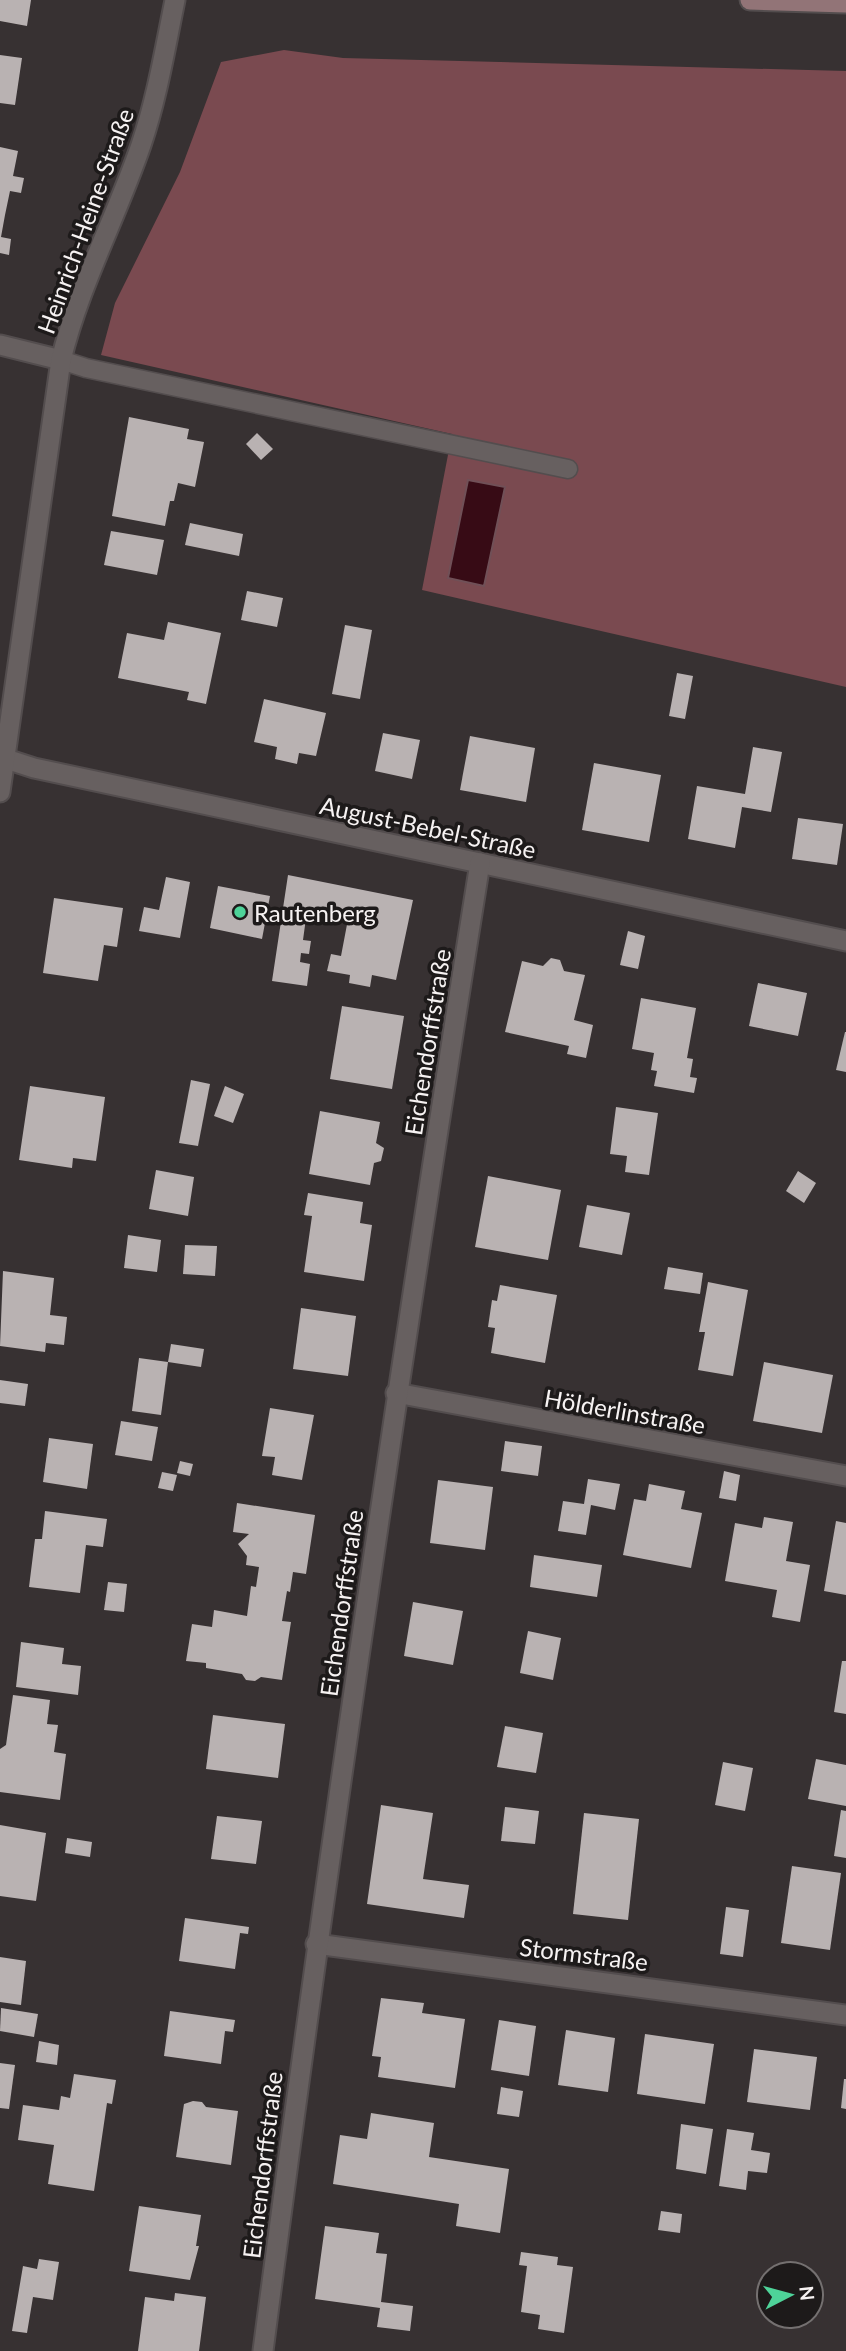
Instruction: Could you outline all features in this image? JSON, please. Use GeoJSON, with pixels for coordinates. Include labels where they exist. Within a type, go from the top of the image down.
{"type":"FeatureCollection","features":[{"type":"Feature","properties":{"kind":"main road"},"geometry":{"type":"LineString","coordinates":[[750,0],[846,3]]}},
{"type":"Feature","properties":{"kind":"street","name":"Heinrich-Heine-Straße"},"geometry":{"type":"LineString","coordinates":[[0,792],[61,360],[71,319],[141,145],[155,97],[175,0]]}},
{"type":"Feature","properties":{"kind":"street"},"geometry":{"type":"LineString","coordinates":[[0,345],[61,360]]}},
{"type":"Feature","properties":{"kind":"street","name":"August-Bebel-Straße"},"geometry":{"type":"LineString","coordinates":[[3,758],[34,768],[846,941]]}},
{"type":"Feature","properties":{"kind":"street","name":"Eichendorffstraße"},"geometry":{"type":"LineString","coordinates":[[263,2351],[316,1944],[396,1393],[480,863]]}},
{"type":"Feature","properties":{"kind":"street","name":"Hölderlinstraße"},"geometry":{"type":"LineString","coordinates":[[396,1393],[846,1476]]}},
{"type":"Feature","properties":{"kind":"street","name":"Stormstraße"},"geometry":{"type":"LineString","coordinates":[[316,1944],[846,2015]]}},
{"type":"Feature","properties":{"kind":"lane"},"geometry":{"type":"LineString","coordinates":[[61,360],[100,371],[568,469]]}},
{"type":"Feature","properties":{"kind":"shaded area"},"geometry":{"type":"Polygon","coordinates":[[[284,50],[343,58],[846,71],[846,687],[422,590],[452,434],[101,355],[115,303],[180,172],[221,62],[284,50]]]}},
{"type":"Feature","properties":{"kind":"shaded area"},"geometry":{"type":"Polygon","coordinates":[[[468,480],[505,487],[484,586],[448,578],[468,480]]]}},
{"type":"Feature","properties":{"kind":"building"},"geometry":{"type":"Polygon","coordinates":[[[0,0],[31,0],[27,26],[0,21],[0,0]]]}},
{"type":"Feature","properties":{"kind":"building"},"geometry":{"type":"Polygon","coordinates":[[[0,55],[22,58],[15,105],[0,103],[0,55]]]}},
{"type":"Feature","properties":{"kind":"building"},"geometry":{"type":"Polygon","coordinates":[[[0,147],[18,151],[13,176],[24,178],[21,193],[10,191],[5,215],[1,237],[11,239],[9,255],[0,253],[0,147]]]}},
{"type":"Feature","properties":{"kind":"building"},"geometry":{"type":"Polygon","coordinates":[[[129,417],[189,429],[187,439],[204,442],[195,487],[178,483],[174,501],[170,501],[165,526],[112,516],[129,417]]]}},
{"type":"Feature","properties":{"kind":"building"},"geometry":{"type":"Polygon","coordinates":[[[257,433],[273,449],[261,460],[246,444],[257,433]]]}},
{"type":"Feature","properties":{"kind":"building"},"geometry":{"type":"Polygon","coordinates":[[[190,523],[243,534],[239,556],[185,545],[190,523]]]}},
{"type":"Feature","properties":{"kind":"building"},"geometry":{"type":"Polygon","coordinates":[[[111,531],[164,540],[157,575],[104,565],[111,531]]]}},
{"type":"Feature","properties":{"kind":"building"},"geometry":{"type":"Polygon","coordinates":[[[247,591],[283,598],[277,627],[241,620],[247,591]]]}},
{"type":"Feature","properties":{"kind":"building"},"geometry":{"type":"Polygon","coordinates":[[[168,622],[221,633],[206,704],[187,700],[189,692],[118,678],[127,633],[164,640],[168,622]]]}},
{"type":"Feature","properties":{"kind":"building"},"geometry":{"type":"Polygon","coordinates":[[[345,625],[372,630],[360,699],[332,694],[345,625]]]}},
{"type":"Feature","properties":{"kind":"building"},"geometry":{"type":"Polygon","coordinates":[[[677,673],[693,676],[685,719],[669,716],[677,673]]]}},
{"type":"Feature","properties":{"kind":"building"},"geometry":{"type":"Polygon","coordinates":[[[264,699],[326,713],[316,756],[299,753],[297,764],[275,759],[277,747],[254,742],[264,699]]]}},
{"type":"Feature","properties":{"kind":"building"},"geometry":{"type":"Polygon","coordinates":[[[383,733],[420,740],[412,779],[375,771],[383,733]]]}},
{"type":"Feature","properties":{"kind":"building"},"geometry":{"type":"Polygon","coordinates":[[[470,736],[535,748],[526,802],[460,790],[470,736]]]}},
{"type":"Feature","properties":{"kind":"building"},"geometry":{"type":"Polygon","coordinates":[[[753,747],[782,752],[771,812],[742,807],[735,848],[688,839],[697,786],[745,794],[753,747]]]}},
{"type":"Feature","properties":{"kind":"building"},"geometry":{"type":"Polygon","coordinates":[[[594,763],[661,775],[649,842],[582,830],[594,763]]]}},
{"type":"Feature","properties":{"kind":"building"},"geometry":{"type":"Polygon","coordinates":[[[798,818],[843,824],[837,865],[792,859],[798,818]]]}},
{"type":"Feature","properties":{"kind":"building"},"geometry":{"type":"Polygon","coordinates":[[[288,875],[413,900],[396,980],[372,975],[370,987],[349,983],[350,975],[327,971],[331,954],[341,956],[349,914],[332,911],[330,921],[306,918],[303,940],[311,941],[309,954],[301,953],[300,962],[310,964],[307,986],[272,981],[288,875]]]}},
{"type":"Feature","properties":{"kind":"building"},"geometry":{"type":"Polygon","coordinates":[[[166,877],[190,882],[180,938],[139,931],[144,907],[159,910],[166,877]]]}},
{"type":"Feature","properties":{"kind":"building","name":"Rautenberg"},"geometry":{"type":"Polygon","coordinates":[[[218,886],[270,896],[262,939],[210,928],[218,886]]]}},
{"type":"Feature","properties":{"kind":"building"},"geometry":{"type":"Polygon","coordinates":[[[54,898],[123,908],[117,947],[104,945],[98,981],[43,973],[54,898]]]}},
{"type":"Feature","properties":{"kind":"building"},"geometry":{"type":"Polygon","coordinates":[[[628,931],[645,936],[638,969],[620,965],[628,931]]]}},
{"type":"Feature","properties":{"kind":"building"},"geometry":{"type":"Polygon","coordinates":[[[551,958],[560,960],[564,971],[585,975],[574,1020],[593,1025],[586,1058],[567,1054],[569,1046],[505,1032],[522,961],[543,966],[551,958]]]}},
{"type":"Feature","properties":{"kind":"building"},"geometry":{"type":"Polygon","coordinates":[[[758,983],[807,993],[798,1036],[749,1026],[758,983]]]}},
{"type":"Feature","properties":{"kind":"building"},"geometry":{"type":"Polygon","coordinates":[[[641,998],[696,1008],[687,1058],[693,1059],[690,1077],[697,1078],[694,1093],[654,1086],[657,1071],[651,1070],[654,1053],[632,1049],[641,998]]]}},
{"type":"Feature","properties":{"kind":"building"},"geometry":{"type":"Polygon","coordinates":[[[342,1006],[404,1016],[392,1089],[330,1079],[342,1006]]]}},
{"type":"Feature","properties":{"kind":"building"},"geometry":{"type":"Polygon","coordinates":[[[846,1032],[846,1072],[836,1070],[846,1032]]]}},
{"type":"Feature","properties":{"kind":"building"},"geometry":{"type":"Polygon","coordinates":[[[191,1080],[210,1084],[198,1146],[179,1143],[191,1080]]]}},
{"type":"Feature","properties":{"kind":"building"},"geometry":{"type":"Polygon","coordinates":[[[30,1086],[105,1097],[96,1161],[73,1158],[72,1168],[19,1160],[30,1086]]]}},
{"type":"Feature","properties":{"kind":"building"},"geometry":{"type":"Polygon","coordinates":[[[225,1086],[244,1094],[233,1123],[214,1116],[225,1086]]]}},
{"type":"Feature","properties":{"kind":"building"},"geometry":{"type":"Polygon","coordinates":[[[616,1107],[658,1113],[649,1175],[625,1172],[627,1156],[610,1154],[616,1107]]]}},
{"type":"Feature","properties":{"kind":"building"},"geometry":{"type":"Polygon","coordinates":[[[320,1111],[380,1122],[376,1143],[384,1148],[381,1161],[374,1163],[370,1185],[309,1174],[320,1111]]]}},
{"type":"Feature","properties":{"kind":"building"},"geometry":{"type":"Polygon","coordinates":[[[156,1170],[194,1177],[188,1216],[149,1209],[156,1170]]]}},
{"type":"Feature","properties":{"kind":"building"},"geometry":{"type":"Polygon","coordinates":[[[798,1171],[816,1183],[804,1203],[786,1191],[798,1171]]]}},
{"type":"Feature","properties":{"kind":"building"},"geometry":{"type":"Polygon","coordinates":[[[488,1176],[561,1190],[548,1260],[475,1247],[488,1176]]]}},
{"type":"Feature","properties":{"kind":"building"},"geometry":{"type":"Polygon","coordinates":[[[308,1193],[363,1202],[360,1223],[372,1225],[364,1281],[304,1272],[312,1216],[304,1215],[308,1193]]]}},
{"type":"Feature","properties":{"kind":"building"},"geometry":{"type":"Polygon","coordinates":[[[587,1205],[630,1213],[622,1255],[579,1247],[587,1205]]]}},
{"type":"Feature","properties":{"kind":"building"},"geometry":{"type":"Polygon","coordinates":[[[128,1235],[161,1240],[157,1272],[124,1268],[128,1235]]]}},
{"type":"Feature","properties":{"kind":"building"},"geometry":{"type":"Polygon","coordinates":[[[185,1245],[217,1246],[215,1276],[183,1274],[185,1245]]]}},
{"type":"Feature","properties":{"kind":"building"},"geometry":{"type":"Polygon","coordinates":[[[668,1267],[703,1273],[700,1294],[664,1289],[668,1267]]]}},
{"type":"Feature","properties":{"kind":"building"},"geometry":{"type":"Polygon","coordinates":[[[3,1271],[54,1278],[50,1315],[67,1317],[64,1345],[46,1343],[45,1352],[0,1346],[3,1271]]]}},
{"type":"Feature","properties":{"kind":"building"},"geometry":{"type":"Polygon","coordinates":[[[708,1282],[748,1290],[733,1376],[698,1370],[705,1332],[699,1332],[708,1282]]]}},
{"type":"Feature","properties":{"kind":"building"},"geometry":{"type":"Polygon","coordinates":[[[500,1285],[557,1295],[545,1363],[491,1353],[495,1328],[488,1327],[492,1300],[497,1301],[500,1285]]]}},
{"type":"Feature","properties":{"kind":"building"},"geometry":{"type":"Polygon","coordinates":[[[301,1308],[356,1316],[348,1376],[293,1369],[301,1308]]]}},
{"type":"Feature","properties":{"kind":"building"},"geometry":{"type":"Polygon","coordinates":[[[171,1344],[204,1349],[201,1367],[168,1362],[171,1344]]]}},
{"type":"Feature","properties":{"kind":"building"},"geometry":{"type":"Polygon","coordinates":[[[139,1358],[168,1362],[161,1415],[132,1411],[139,1358]]]}},
{"type":"Feature","properties":{"kind":"building"},"geometry":{"type":"Polygon","coordinates":[[[764,1362],[833,1375],[822,1433],[753,1421],[764,1362]]]}},
{"type":"Feature","properties":{"kind":"building"},"geometry":{"type":"Polygon","coordinates":[[[0,1380],[28,1384],[25,1406],[0,1403],[0,1380]]]}},
{"type":"Feature","properties":{"kind":"building"},"geometry":{"type":"Polygon","coordinates":[[[270,1408],[314,1415],[302,1480],[272,1475],[275,1457],[262,1456],[270,1408]]]}},
{"type":"Feature","properties":{"kind":"building"},"geometry":{"type":"Polygon","coordinates":[[[121,1421],[158,1427],[152,1461],[115,1455],[121,1421]]]}},
{"type":"Feature","properties":{"kind":"building"},"geometry":{"type":"Polygon","coordinates":[[[49,1438],[93,1444],[87,1489],[43,1482],[49,1438]]]}},
{"type":"Feature","properties":{"kind":"building"},"geometry":{"type":"Polygon","coordinates":[[[505,1441],[542,1446],[538,1476],[501,1471],[505,1441]]]}},
{"type":"Feature","properties":{"kind":"building"},"geometry":{"type":"Polygon","coordinates":[[[180,1461],[193,1464],[190,1476],[177,1473],[180,1461]]]}},
{"type":"Feature","properties":{"kind":"building"},"geometry":{"type":"Polygon","coordinates":[[[724,1471],[740,1475],[736,1501],[719,1498],[724,1471]]]}},
{"type":"Feature","properties":{"kind":"building"},"geometry":{"type":"Polygon","coordinates":[[[162,1472],[177,1475],[173,1491],[158,1488],[162,1472]]]}},
{"type":"Feature","properties":{"kind":"building"},"geometry":{"type":"Polygon","coordinates":[[[588,1479],[620,1484],[615,1510],[591,1505],[586,1535],[558,1531],[563,1501],[584,1504],[588,1479]]]}},
{"type":"Feature","properties":{"kind":"building"},"geometry":{"type":"Polygon","coordinates":[[[438,1480],[493,1487],[485,1550],[430,1543],[438,1480]]]}},
{"type":"Feature","properties":{"kind":"building"},"geometry":{"type":"Polygon","coordinates":[[[649,1484],[685,1491],[681,1509],[702,1513],[691,1568],[623,1555],[634,1499],[646,1501],[649,1484]]]}},
{"type":"Feature","properties":{"kind":"building"},"geometry":{"type":"Polygon","coordinates":[[[237,1503],[315,1515],[306,1574],[293,1572],[290,1592],[287,1591],[282,1621],[291,1622],[282,1680],[261,1677],[255,1681],[246,1680],[242,1674],[206,1668],[206,1663],[186,1661],[192,1624],[212,1627],[214,1610],[247,1616],[251,1586],[256,1587],[259,1567],[246,1565],[247,1556],[238,1544],[249,1534],[233,1532],[237,1503]]]}},
{"type":"Feature","properties":{"kind":"building"},"geometry":{"type":"Polygon","coordinates":[[[45,1511],[107,1519],[103,1547],[86,1545],[80,1593],[29,1587],[35,1539],[42,1539],[45,1511]]]}},
{"type":"Feature","properties":{"kind":"building"},"geometry":{"type":"Polygon","coordinates":[[[764,1517],[793,1522],[786,1561],[810,1565],[800,1622],[772,1617],[777,1590],[725,1581],[735,1523],[762,1528],[764,1517]]]}},
{"type":"Feature","properties":{"kind":"building"},"geometry":{"type":"Polygon","coordinates":[[[836,1521],[846,1523],[846,1595],[824,1591],[836,1521]]]}},
{"type":"Feature","properties":{"kind":"building"},"geometry":{"type":"Polygon","coordinates":[[[534,1555],[602,1565],[597,1597],[530,1587],[534,1555]]]}},
{"type":"Feature","properties":{"kind":"building"},"geometry":{"type":"Polygon","coordinates":[[[108,1582],[127,1584],[124,1612],[104,1610],[108,1582]]]}},
{"type":"Feature","properties":{"kind":"building"},"geometry":{"type":"Polygon","coordinates":[[[413,1602],[463,1611],[453,1665],[404,1656],[413,1602]]]}},
{"type":"Feature","properties":{"kind":"building"},"geometry":{"type":"Polygon","coordinates":[[[528,1631],[561,1638],[553,1680],[520,1673],[528,1631]]]}},
{"type":"Feature","properties":{"kind":"building"},"geometry":{"type":"Polygon","coordinates":[[[21,1642],[64,1648],[62,1664],[81,1666],[78,1695],[16,1687],[21,1642]]]}},
{"type":"Feature","properties":{"kind":"building"},"geometry":{"type":"Polygon","coordinates":[[[842,1661],[846,1661],[846,1714],[834,1712],[842,1661]]]}},
{"type":"Feature","properties":{"kind":"building"},"geometry":{"type":"Polygon","coordinates":[[[13,1695],[50,1700],[47,1724],[58,1725],[54,1752],[66,1754],[60,1800],[0,1792],[0,1749],[6,1745],[13,1695]]]}},
{"type":"Feature","properties":{"kind":"building"},"geometry":{"type":"Polygon","coordinates":[[[213,1715],[285,1724],[278,1778],[206,1769],[213,1715]]]}},
{"type":"Feature","properties":{"kind":"building"},"geometry":{"type":"Polygon","coordinates":[[[505,1726],[543,1733],[536,1773],[497,1767],[505,1726]]]}},
{"type":"Feature","properties":{"kind":"building"},"geometry":{"type":"Polygon","coordinates":[[[816,1759],[846,1765],[846,1806],[808,1799],[816,1759]]]}},
{"type":"Feature","properties":{"kind":"building"},"geometry":{"type":"Polygon","coordinates":[[[723,1762],[753,1768],[745,1811],[715,1805],[723,1762]]]}},
{"type":"Feature","properties":{"kind":"building"},"geometry":{"type":"Polygon","coordinates":[[[381,1805],[433,1813],[423,1879],[469,1885],[464,1918],[367,1904],[381,1805]]]}},
{"type":"Feature","properties":{"kind":"building"},"geometry":{"type":"Polygon","coordinates":[[[505,1807],[539,1811],[535,1844],[501,1841],[505,1807]]]}},
{"type":"Feature","properties":{"kind":"building"},"geometry":{"type":"Polygon","coordinates":[[[841,1810],[846,1811],[846,1858],[834,1856],[841,1810]]]}},
{"type":"Feature","properties":{"kind":"building"},"geometry":{"type":"Polygon","coordinates":[[[584,1813],[639,1819],[628,1920],[573,1914],[584,1813]]]}},
{"type":"Feature","properties":{"kind":"building"},"geometry":{"type":"Polygon","coordinates":[[[217,1816],[262,1821],[256,1864],[211,1859],[217,1816]]]}},
{"type":"Feature","properties":{"kind":"building"},"geometry":{"type":"Polygon","coordinates":[[[0,1825],[46,1833],[36,1901],[0,1896],[0,1825]]]}},
{"type":"Feature","properties":{"kind":"building"},"geometry":{"type":"Polygon","coordinates":[[[67,1838],[92,1842],[90,1857],[65,1853],[67,1838]]]}},
{"type":"Feature","properties":{"kind":"building"},"geometry":{"type":"Polygon","coordinates":[[[792,1866],[841,1873],[830,1950],[781,1943],[792,1866]]]}},
{"type":"Feature","properties":{"kind":"building"},"geometry":{"type":"Polygon","coordinates":[[[726,1907],[749,1910],[743,1957],[720,1954],[726,1907]]]}},
{"type":"Feature","properties":{"kind":"building"},"geometry":{"type":"Polygon","coordinates":[[[185,1918],[249,1927],[248,1934],[240,1933],[235,1969],[179,1961],[185,1918]]]}},
{"type":"Feature","properties":{"kind":"building"},"geometry":{"type":"Polygon","coordinates":[[[0,1957],[26,1961],[21,2005],[0,2002],[0,1957]]]}},
{"type":"Feature","properties":{"kind":"building"},"geometry":{"type":"Polygon","coordinates":[[[381,1998],[424,2003],[422,2013],[465,2019],[455,2088],[378,2077],[381,2057],[372,2056],[381,1998]]]}},
{"type":"Feature","properties":{"kind":"building"},"geometry":{"type":"Polygon","coordinates":[[[1,2008],[38,2014],[34,2037],[0,2031],[1,2008]]]}},
{"type":"Feature","properties":{"kind":"building"},"geometry":{"type":"Polygon","coordinates":[[[170,2011],[235,2020],[233,2032],[225,2031],[221,2064],[164,2056],[170,2011]]]}},
{"type":"Feature","properties":{"kind":"building"},"geometry":{"type":"Polygon","coordinates":[[[499,2020],[536,2026],[529,2076],[491,2070],[499,2020]]]}},
{"type":"Feature","properties":{"kind":"building"},"geometry":{"type":"Polygon","coordinates":[[[566,2030],[615,2038],[608,2092],[558,2085],[566,2030]]]}},
{"type":"Feature","properties":{"kind":"building"},"geometry":{"type":"Polygon","coordinates":[[[645,2034],[714,2044],[705,2104],[637,2094],[645,2034]]]}},
{"type":"Feature","properties":{"kind":"building"},"geometry":{"type":"Polygon","coordinates":[[[39,2041],[59,2045],[57,2065],[36,2062],[39,2041]]]}},
{"type":"Feature","properties":{"kind":"building"},"geometry":{"type":"Polygon","coordinates":[[[754,2049],[817,2057],[810,2110],[747,2102],[754,2049]]]}},
{"type":"Feature","properties":{"kind":"building"},"geometry":{"type":"Polygon","coordinates":[[[0,2063],[15,2065],[9,2109],[0,2108],[0,2063]]]}},
{"type":"Feature","properties":{"kind":"building"},"geometry":{"type":"Polygon","coordinates":[[[74,2074],[116,2080],[112,2104],[107,2103],[94,2191],[48,2184],[54,2145],[18,2140],[23,2105],[59,2110],[61,2096],[70,2098],[74,2074]]]}},
{"type":"Feature","properties":{"kind":"building"},"geometry":{"type":"Polygon","coordinates":[[[846,2079],[846,2109],[841,2108],[846,2079]]]}},
{"type":"Feature","properties":{"kind":"building"},"geometry":{"type":"Polygon","coordinates":[[[501,2087],[523,2091],[519,2117],[497,2114],[501,2087]]]}},
{"type":"Feature","properties":{"kind":"building"},"geometry":{"type":"Polygon","coordinates":[[[202,2102],[206,2107],[238,2111],[231,2165],[176,2157],[184,2104],[202,2102]]]}},
{"type":"Feature","properties":{"kind":"building"},"geometry":{"type":"Polygon","coordinates":[[[371,2113],[434,2123],[429,2157],[509,2169],[500,2233],[456,2226],[459,2204],[333,2184],[340,2135],[367,2139],[371,2113]]]}},
{"type":"Feature","properties":{"kind":"building"},"geometry":{"type":"Polygon","coordinates":[[[681,2124],[713,2129],[706,2174],[676,2169],[681,2124]]]}},
{"type":"Feature","properties":{"kind":"building"},"geometry":{"type":"Polygon","coordinates":[[[727,2129],[754,2133],[751,2150],[770,2153],[767,2173],[748,2171],[746,2190],[719,2186],[727,2129]]]}},
{"type":"Feature","properties":{"kind":"building"},"geometry":{"type":"Polygon","coordinates":[[[139,2206],[201,2215],[196,2246],[199,2246],[190,2280],[129,2271],[139,2206]]]}},
{"type":"Feature","properties":{"kind":"building"},"geometry":{"type":"Polygon","coordinates":[[[661,2211],[682,2214],[680,2233],[658,2230],[661,2211]]]}},
{"type":"Feature","properties":{"kind":"building"},"geometry":{"type":"Polygon","coordinates":[[[325,2226],[379,2233],[376,2253],[387,2254],[381,2302],[413,2306],[410,2331],[377,2327],[380,2308],[315,2299],[325,2226]]]}},
{"type":"Feature","properties":{"kind":"building"},"geometry":{"type":"Polygon","coordinates":[[[521,2252],[558,2257],[557,2265],[573,2267],[564,2333],[538,2329],[540,2315],[521,2312],[527,2266],[519,2265],[521,2252]]]}},
{"type":"Feature","properties":{"kind":"building"},"geometry":{"type":"Polygon","coordinates":[[[39,2259],[59,2262],[53,2300],[33,2297],[27,2333],[12,2331],[23,2266],[37,2269],[39,2259]]]}},
{"type":"Feature","properties":{"kind":"building"},"geometry":{"type":"Polygon","coordinates":[[[175,2293],[206,2297],[199,2351],[138,2351],[145,2297],[174,2301],[175,2293]]]}},
{"type":"Feature","properties":{"kind":"place","name":"Rautenberg"},"geometry":{"type":"Point","coordinates":[240,912]}}]}
